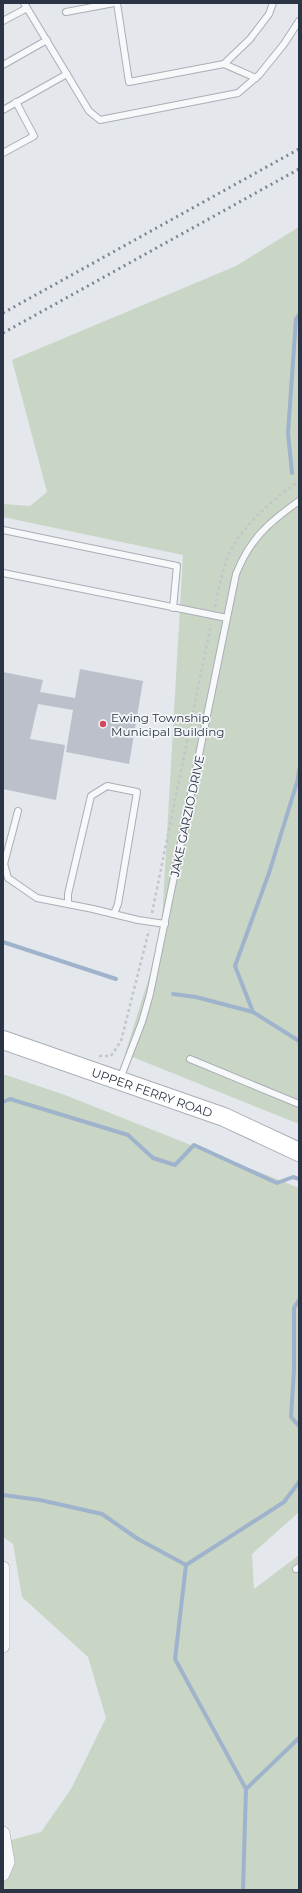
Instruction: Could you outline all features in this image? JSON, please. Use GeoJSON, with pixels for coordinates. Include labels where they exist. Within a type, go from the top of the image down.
{"type":"FeatureCollection","features":[{"type":"Feature","properties":{"kind":"main road","name":"UPPER FERRY ROAD"},"geometry":{"type":"LineString","coordinates":[[3,1040],[224,1117],[299,1152]]}},
{"type":"Feature","properties":{"kind":"street"},"geometry":{"type":"LineString","coordinates":[[3,1568],[3,1646]]}},
{"type":"Feature","properties":{"kind":"street"},"geometry":{"type":"LineString","coordinates":[[3,1834],[8,1862],[3,1874]]}},
{"type":"Feature","properties":{"kind":"lane"},"geometry":{"type":"LineString","coordinates":[[66,12],[115,3],[129,82],[224,64],[250,39],[269,14],[273,3]]}},
{"type":"Feature","properties":{"kind":"lane"},"geometry":{"type":"LineString","coordinates":[[3,21],[26,5],[89,111],[100,120],[238,93],[256,78],[284,44],[299,21]]}},
{"type":"Feature","properties":{"kind":"lane"},"geometry":{"type":"LineString","coordinates":[[3,64],[47,40]]}},
{"type":"Feature","properties":{"kind":"lane"},"geometry":{"type":"LineString","coordinates":[[224,64],[256,78]]}},
{"type":"Feature","properties":{"kind":"lane"},"geometry":{"type":"LineString","coordinates":[[3,110],[67,74]]}},
{"type":"Feature","properties":{"kind":"lane"},"geometry":{"type":"LineString","coordinates":[[3,153],[34,136],[16,102]]}},
{"type":"Feature","properties":{"kind":"lane","name":"JAKE GARZIO DRIVE"},"geometry":{"type":"LineString","coordinates":[[119,1080],[142,1022],[150,994],[236,574],[250,545],[267,525],[299,501]]}},
{"type":"Feature","properties":{"kind":"lane"},"geometry":{"type":"LineString","coordinates":[[3,530],[176,566],[173,608]]}},
{"type":"Feature","properties":{"kind":"lane"},"geometry":{"type":"LineString","coordinates":[[3,573],[227,618]]}},
{"type":"Feature","properties":{"kind":"lane"},"geometry":{"type":"LineString","coordinates":[[68,904],[68,894],[91,796],[107,786],[129,790],[137,792],[118,904],[114,914]]}},
{"type":"Feature","properties":{"kind":"lane"},"geometry":{"type":"LineString","coordinates":[[18,811],[3,862],[8,878],[37,898],[150,923],[165,924]]}},
{"type":"Feature","properties":{"kind":"lane"},"geometry":{"type":"LineString","coordinates":[[190,1059],[299,1104]]}},
{"type":"Feature","properties":{"kind":"path"},"geometry":{"type":"LineString","coordinates":[[94,1057],[111,1056],[121,1040],[147,944],[213,615],[227,559],[245,529],[277,496],[299,481]]}},
{"type":"Feature","properties":{"kind":"green space"},"geometry":{"type":"Polygon","coordinates":[[[299,227],[299,1124],[125,1054],[161,939],[183,555],[3,517],[3,504],[30,506],[47,492],[12,360],[236,266],[299,227]]]}},
{"type":"Feature","properties":{"kind":"green space"},"geometry":{"type":"Polygon","coordinates":[[[3,1074],[65,1095],[299,1188],[299,1512],[252,1554],[254,1589],[299,1555],[299,1890],[3,1890],[3,1837],[11,1840],[41,1832],[71,1789],[106,1718],[88,1657],[22,1597],[13,1544],[3,1537],[3,1074]]]}},
{"type":"Feature","properties":{"kind":"building","name":"Ewing Township Municipal Building"},"geometry":{"type":"Polygon","coordinates":[[[80,669],[143,681],[129,764],[66,752],[73,710],[38,704],[30,739],[65,745],[56,800],[3,789],[3,672],[43,680],[40,692],[75,698],[80,669]]]}},
{"type":"Feature","properties":{"kind":"waterway"},"geometry":{"type":"LineString","coordinates":[[292,473],[288,433],[296,319],[299,315]]}},
{"type":"Feature","properties":{"kind":"waterway"},"geometry":{"type":"LineString","coordinates":[[299,770],[298,779],[269,873],[235,966],[253,1012],[299,1041]]}},
{"type":"Feature","properties":{"kind":"waterway"},"geometry":{"type":"LineString","coordinates":[[3,942],[116,979]]}},
{"type":"Feature","properties":{"kind":"waterway"},"geometry":{"type":"LineString","coordinates":[[173,994],[196,997],[253,1012]]}},
{"type":"Feature","properties":{"kind":"waterway"},"geometry":{"type":"LineString","coordinates":[[3,1102],[10,1099],[128,1135],[153,1158],[175,1165],[194,1145],[277,1183],[293,1177],[299,1179]]}},
{"type":"Feature","properties":{"kind":"waterway"},"geometry":{"type":"LineString","coordinates":[[299,1300],[294,1308],[294,1370],[291,1417],[299,1426]]}},
{"type":"Feature","properties":{"kind":"waterway"},"geometry":{"type":"LineString","coordinates":[[243,1890],[246,1789],[175,1659],[186,1565],[284,1502],[299,1482]]}},
{"type":"Feature","properties":{"kind":"waterway"},"geometry":{"type":"LineString","coordinates":[[3,1495],[40,1500],[102,1514],[138,1539],[186,1565]]}},
{"type":"Feature","properties":{"kind":"waterway"},"geometry":{"type":"LineString","coordinates":[[246,1789],[299,1738]]}},
{"type":"Feature","properties":{"kind":"railway"},"geometry":{"type":"LineString","coordinates":[[3,313],[299,149]]}},
{"type":"Feature","properties":{"kind":"railway"},"geometry":{"type":"LineString","coordinates":[[3,333],[299,169]]}},
{"type":"Feature","properties":{"kind":"place","name":"Ewing Township Municipal Building"},"geometry":{"type":"Point","coordinates":[103,724]}}]}
